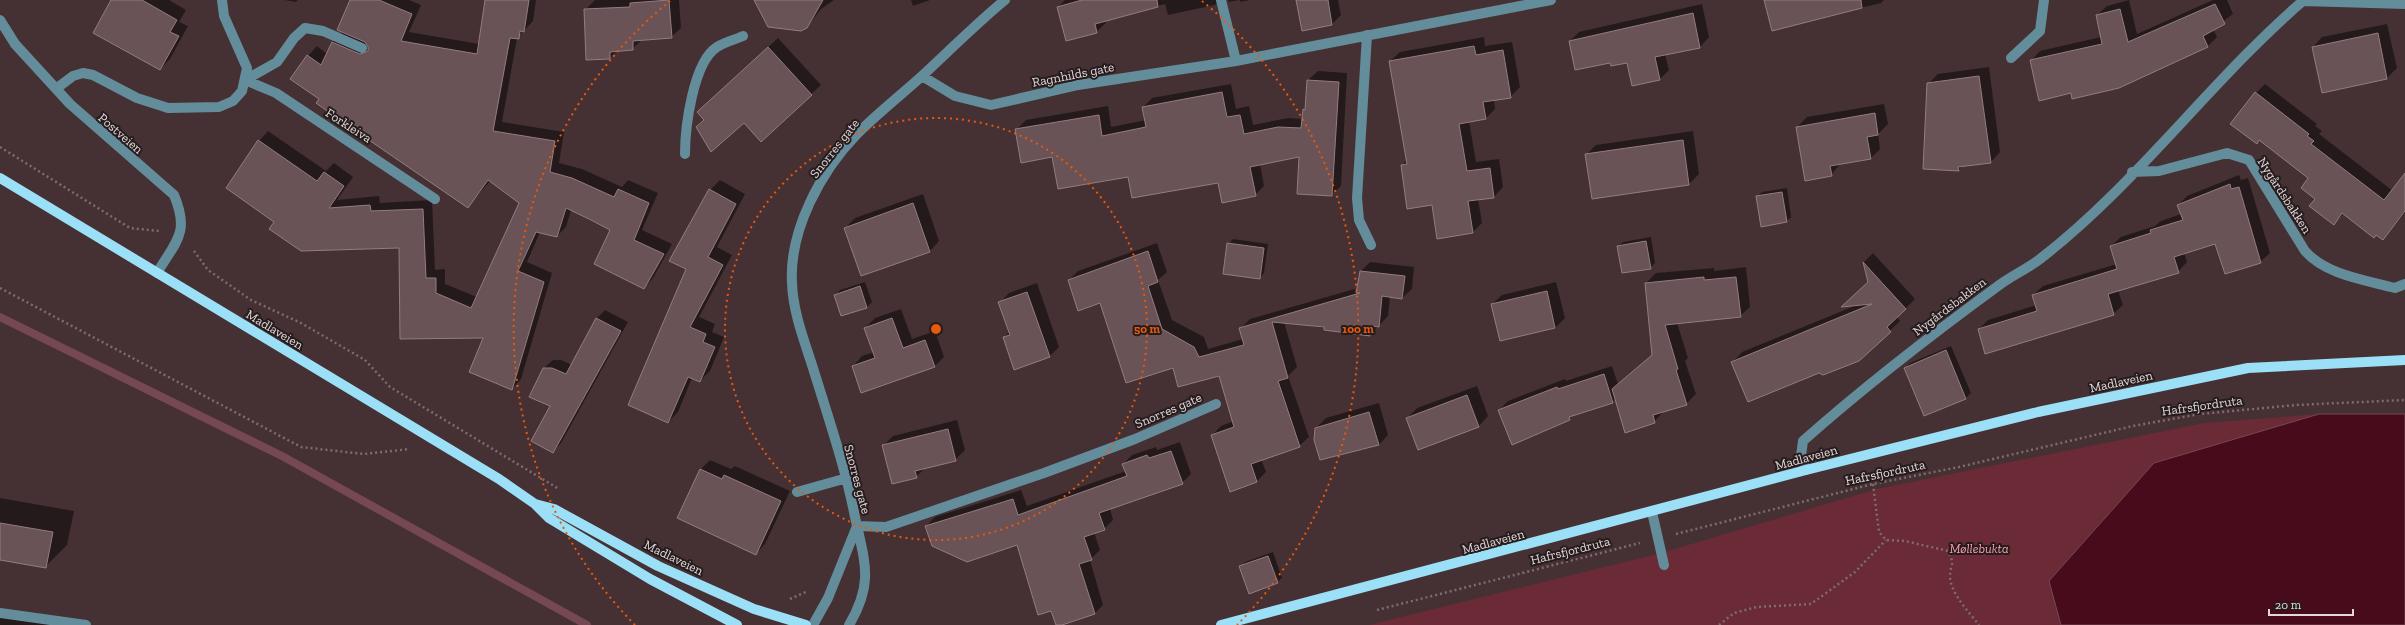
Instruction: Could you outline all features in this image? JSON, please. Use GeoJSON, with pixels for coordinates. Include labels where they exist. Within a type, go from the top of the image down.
{"type":"FeatureCollection","features":[{"type":"Feature","properties":{"kind":"main road","name":"Madlaveien"},"geometry":{"type":"LineString","coordinates":[[0,178],[499,479],[535,504],[549,518],[650,579],[737,625]]}},
{"type":"Feature","properties":{"kind":"main road","name":"Madlaveien"},"geometry":{"type":"LineString","coordinates":[[1221,625],[1806,470],[2038,412],[2248,368],[2405,360]]}},
{"type":"Feature","properties":{"kind":"main road","name":"Madlaveien"},"geometry":{"type":"LineString","coordinates":[[535,504],[554,509],[658,566],[754,608],[806,625]]}},
{"type":"Feature","properties":{"kind":"street"},"geometry":{"type":"LineString","coordinates":[[57,88],[73,76],[83,73],[93,75],[137,98],[162,106],[195,109],[219,107],[233,100],[242,91],[247,68],[224,16],[222,0]]}},
{"type":"Feature","properties":{"kind":"street","name":"Snorres gate"},"geometry":{"type":"LineString","coordinates":[[849,625],[860,606],[867,578],[847,478],[799,322],[792,283],[794,250],[806,212],[827,173],[856,135],[922,76],[974,26],[1005,0]]}},
{"type":"Feature","properties":{"kind":"street"},"geometry":{"type":"LineString","coordinates":[[1221,0],[1236,61]]}},
{"type":"Feature","properties":{"kind":"street","name":"Ragnhilds gate"},"geometry":{"type":"LineString","coordinates":[[922,76],[955,96],[991,104],[1078,85],[1236,61],[1551,0]]}},
{"type":"Feature","properties":{"kind":"street"},"geometry":{"type":"LineString","coordinates":[[2011,58],[2040,31],[2044,0]]}},
{"type":"Feature","properties":{"kind":"street","name":"Nygårdsbakken"},"geometry":{"type":"LineString","coordinates":[[1806,470],[1801,456],[1803,441],[1874,380],[1931,336],[2014,274],[2039,260],[2132,172],[2265,36],[2304,0],[2405,4]]}},
{"type":"Feature","properties":{"kind":"street","name":"Postveien"},"geometry":{"type":"LineString","coordinates":[[0,20],[15,44],[84,117],[174,195],[182,214],[181,233],[157,273]]}},
{"type":"Feature","properties":{"kind":"street"},"geometry":{"type":"LineString","coordinates":[[245,80],[277,62],[294,38],[305,28],[323,31],[362,48]]}},
{"type":"Feature","properties":{"kind":"street"},"geometry":{"type":"LineString","coordinates":[[1367,35],[1357,198],[1359,220],[1371,245]]}},
{"type":"Feature","properties":{"kind":"street"},"geometry":{"type":"LineString","coordinates":[[685,154],[686,127],[691,97],[702,68],[716,48],[743,36]]}},
{"type":"Feature","properties":{"kind":"street","name":"Forkleiva"},"geometry":{"type":"LineString","coordinates":[[245,80],[276,92],[435,199]]}},
{"type":"Feature","properties":{"kind":"street","name":"Nygårdsbakken"},"geometry":{"type":"LineString","coordinates":[[2132,172],[2159,171],[2227,153],[2249,160],[2314,262],[2328,268],[2395,288],[2405,284]]}},
{"type":"Feature","properties":{"kind":"street","name":"Snorres gate"},"geometry":{"type":"LineString","coordinates":[[857,526],[886,527],[1051,471],[1135,439],[1216,404]]}},
{"type":"Feature","properties":{"kind":"street"},"geometry":{"type":"LineString","coordinates":[[797,492],[847,478]]}},
{"type":"Feature","properties":{"kind":"street"},"geometry":{"type":"LineString","coordinates":[[1652,512],[1664,565]]}},
{"type":"Feature","properties":{"kind":"street","name":"Snorres gate"},"geometry":{"type":"LineString","coordinates":[[813,625],[828,598],[857,526]]}},
{"type":"Feature","properties":{"kind":"street"},"geometry":{"type":"LineString","coordinates":[[0,613],[86,625]]}},
{"type":"Feature","properties":{"kind":"path"},"geometry":{"type":"LineString","coordinates":[[0,146],[130,228],[181,233],[208,270],[251,300],[301,323],[365,360],[390,387],[563,491]]}},
{"type":"Feature","properties":{"kind":"path"},"geometry":{"type":"LineString","coordinates":[[0,288],[301,447],[364,454],[410,449]]}},
{"type":"Feature","properties":{"kind":"path","name":"Hafrsfjordruta"},"geometry":{"type":"LineString","coordinates":[[1377,610],[1873,484],[1951,468],[2134,426],[2200,414],[2296,405],[2405,400]]}},
{"type":"Feature","properties":{"kind":"path"},"geometry":{"type":"LineString","coordinates":[[1873,484],[1879,532],[1886,540],[1905,541],[1948,551],[1954,563],[1950,577],[1957,595],[1979,625]]}},
{"type":"Feature","properties":{"kind":"path"},"geometry":{"type":"LineString","coordinates":[[1719,625],[1734,613],[1758,607],[1811,604],[1855,572],[1886,540]]}},
{"type":"Feature","properties":{"kind":"path"},"geometry":{"type":"LineString","coordinates":[[785,601],[806,592]]}},
{"type":"Feature","properties":{"kind":"green space","name":"Møllebukta"},"geometry":{"type":"Polygon","coordinates":[[[2319,414],[2154,463],[2049,581],[2061,625],[1369,625],[1661,553],[1877,489],[2204,423],[2319,414]]]}},
{"type":"Feature","properties":{"kind":"shaded area"},"geometry":{"type":"Polygon","coordinates":[[[2319,414],[2405,414],[2405,625],[2061,625],[2049,581],[2154,463],[2319,414]]]}},
{"type":"Feature","properties":{"kind":"building"},"geometry":{"type":"Polygon","coordinates":[[[111,0],[142,0],[177,20],[170,32],[179,36],[160,70],[93,33],[111,0]]]}},
{"type":"Feature","properties":{"kind":"building"},"geometry":{"type":"Polygon","coordinates":[[[350,0],[379,0],[412,14],[401,41],[477,54],[485,0],[529,0],[524,32],[520,31],[519,39],[510,38],[493,131],[555,141],[550,172],[572,178],[614,197],[618,189],[649,203],[634,240],[664,254],[644,289],[594,264],[610,230],[566,208],[557,237],[536,232],[518,271],[544,282],[512,390],[469,372],[483,338],[400,339],[399,248],[301,251],[269,229],[274,222],[226,188],[258,140],[317,181],[324,172],[344,186],[329,208],[370,205],[371,211],[423,209],[426,278],[436,278],[436,293],[471,308],[519,203],[488,180],[468,208],[316,103],[319,99],[290,79],[307,55],[321,65],[332,42],[360,54],[368,51],[368,47],[365,42],[337,30],[350,0]]]}},
{"type":"Feature","properties":{"kind":"building"},"geometry":{"type":"Polygon","coordinates":[[[669,0],[672,38],[633,41],[633,50],[610,52],[610,59],[586,60],[584,9],[630,7],[630,3],[669,0]]]}},
{"type":"Feature","properties":{"kind":"building"},"geometry":{"type":"Polygon","coordinates":[[[754,0],[823,0],[807,28],[801,31],[768,27],[754,0]]]}},
{"type":"Feature","properties":{"kind":"building"},"geometry":{"type":"Polygon","coordinates":[[[1082,0],[1157,0],[1158,7],[1095,24],[1097,33],[1066,41],[1057,7],[1082,0]]]}},
{"type":"Feature","properties":{"kind":"building"},"geometry":{"type":"Polygon","coordinates":[[[1296,0],[1328,0],[1332,25],[1302,31],[1296,0]]]}},
{"type":"Feature","properties":{"kind":"building"},"geometry":{"type":"Polygon","coordinates":[[[1764,0],[1861,0],[1862,8],[1772,31],[1764,0]]]}},
{"type":"Feature","properties":{"kind":"building"},"geometry":{"type":"Polygon","coordinates":[[[2215,4],[2225,24],[2203,36],[2208,47],[2119,88],[2072,99],[2071,93],[2039,101],[2030,60],[2102,44],[2096,15],[2120,9],[2128,42],[2215,4]]]}},
{"type":"Feature","properties":{"kind":"building"},"geometry":{"type":"Polygon","coordinates":[[[1693,13],[1700,48],[1655,57],[1660,80],[1632,86],[1627,63],[1611,66],[1610,63],[1575,70],[1569,41],[1693,13]]]}},
{"type":"Feature","properties":{"kind":"building"},"geometry":{"type":"Polygon","coordinates":[[[2378,33],[2387,79],[2322,93],[2312,47],[2378,33]]]}},
{"type":"Feature","properties":{"kind":"building"},"geometry":{"type":"Polygon","coordinates":[[[1474,46],[1476,55],[1503,50],[1511,98],[1483,102],[1486,119],[1459,124],[1467,171],[1490,168],[1494,198],[1468,201],[1473,233],[1437,239],[1432,205],[1407,209],[1401,165],[1407,164],[1389,61],[1474,46]]]}},
{"type":"Feature","properties":{"kind":"building"},"geometry":{"type":"Polygon","coordinates":[[[768,47],[812,95],[761,142],[744,123],[711,152],[696,127],[704,120],[697,112],[768,47]]]}},
{"type":"Feature","properties":{"kind":"building"},"geometry":{"type":"Polygon","coordinates":[[[1979,76],[1991,163],[1958,167],[1959,171],[1923,169],[1927,83],[1979,76]]]}},
{"type":"Feature","properties":{"kind":"building"},"geometry":{"type":"Polygon","coordinates":[[[1307,80],[1339,82],[1332,196],[1297,194],[1299,157],[1250,167],[1256,196],[1222,203],[1218,183],[1132,198],[1128,177],[1058,189],[1052,157],[1021,163],[1015,129],[1099,115],[1102,136],[1146,127],[1142,107],[1222,92],[1227,117],[1240,115],[1244,134],[1278,127],[1301,128],[1303,109],[1305,110],[1307,80]]]}},
{"type":"Feature","properties":{"kind":"building"},"geometry":{"type":"Polygon","coordinates":[[[2255,92],[2309,134],[2307,136],[2314,141],[2311,144],[2384,200],[2405,173],[2405,211],[2383,240],[2376,235],[2374,238],[2342,213],[2334,225],[2309,206],[2315,199],[2301,188],[2308,178],[2259,140],[2257,144],[2230,124],[2255,92]]]}},
{"type":"Feature","properties":{"kind":"building"},"geometry":{"type":"Polygon","coordinates":[[[1875,113],[1878,135],[1867,137],[1871,159],[1830,166],[1832,176],[1805,181],[1796,127],[1875,113]]]}},
{"type":"Feature","properties":{"kind":"building"},"geometry":{"type":"Polygon","coordinates":[[[1683,140],[1689,185],[1592,199],[1585,154],[1683,140]]]}},
{"type":"Feature","properties":{"kind":"building"},"geometry":{"type":"Polygon","coordinates":[[[2230,184],[2231,189],[2239,187],[2261,263],[2225,274],[2215,244],[2174,257],[2179,273],[2108,294],[2114,315],[1985,354],[1978,329],[2037,311],[2032,295],[2117,269],[2110,246],[2151,233],[2150,230],[2183,220],[2177,205],[2230,184]]]}},
{"type":"Feature","properties":{"kind":"building"},"geometry":{"type":"Polygon","coordinates":[[[709,189],[736,204],[708,257],[723,265],[690,327],[706,334],[703,342],[715,347],[700,382],[688,377],[668,423],[628,405],[686,269],[669,261],[709,189]]]}},
{"type":"Feature","properties":{"kind":"building"},"geometry":{"type":"Polygon","coordinates":[[[1782,192],[1787,222],[1761,227],[1756,196],[1782,192]]]}},
{"type":"Feature","properties":{"kind":"building"},"geometry":{"type":"Polygon","coordinates":[[[913,203],[930,252],[861,276],[844,228],[913,203]]]}},
{"type":"Feature","properties":{"kind":"building"},"geometry":{"type":"Polygon","coordinates":[[[1646,241],[1651,269],[1622,273],[1617,246],[1646,241]]]}},
{"type":"Feature","properties":{"kind":"building"},"geometry":{"type":"Polygon","coordinates":[[[1227,243],[1264,248],[1260,279],[1223,274],[1227,243]]]}},
{"type":"Feature","properties":{"kind":"building"},"geometry":{"type":"Polygon","coordinates":[[[1148,251],[1158,282],[1148,286],[1162,329],[1194,347],[1199,357],[1244,345],[1239,328],[1360,293],[1356,293],[1360,271],[1405,276],[1402,299],[1382,296],[1379,327],[1371,326],[1370,336],[1324,330],[1324,327],[1272,322],[1288,378],[1278,381],[1300,447],[1251,464],[1257,482],[1230,492],[1211,435],[1234,427],[1219,376],[1178,387],[1173,368],[1126,383],[1100,303],[1078,311],[1068,280],[1148,251]]]}},
{"type":"Feature","properties":{"kind":"building"},"geometry":{"type":"Polygon","coordinates":[[[1863,262],[1906,309],[1887,327],[1891,332],[1859,361],[1823,375],[1819,373],[1748,402],[1731,362],[1872,304],[1841,307],[1868,282],[1863,262]]]}},
{"type":"Feature","properties":{"kind":"building"},"geometry":{"type":"Polygon","coordinates":[[[1704,277],[1704,280],[1736,277],[1741,317],[1665,325],[1678,369],[1676,370],[1687,405],[1653,415],[1655,423],[1625,433],[1612,389],[1652,355],[1645,283],[1704,277]]]}},
{"type":"Feature","properties":{"kind":"building"},"geometry":{"type":"Polygon","coordinates":[[[860,286],[867,308],[841,316],[834,295],[860,286]]]}},
{"type":"Feature","properties":{"kind":"building"},"geometry":{"type":"Polygon","coordinates":[[[1547,291],[1555,328],[1500,341],[1491,304],[1547,291]]]}},
{"type":"Feature","properties":{"kind":"building"},"geometry":{"type":"Polygon","coordinates":[[[1027,292],[1050,357],[1014,370],[1003,337],[1010,335],[998,302],[1027,292]]]}},
{"type":"Feature","properties":{"kind":"building"},"geometry":{"type":"Polygon","coordinates":[[[596,318],[621,331],[553,453],[531,441],[550,406],[529,397],[543,368],[552,368],[566,374],[596,318]]]}},
{"type":"Feature","properties":{"kind":"building"},"geometry":{"type":"Polygon","coordinates":[[[892,318],[903,348],[925,340],[935,367],[861,393],[852,366],[875,358],[864,328],[892,318]]]}},
{"type":"Feature","properties":{"kind":"building"},"geometry":{"type":"Polygon","coordinates":[[[1946,350],[1966,399],[1924,416],[1904,368],[1946,350]]]}},
{"type":"Feature","properties":{"kind":"building"},"geometry":{"type":"Polygon","coordinates":[[[1604,374],[1613,403],[1569,417],[1570,420],[1512,445],[1498,410],[1557,387],[1558,389],[1604,374]]]}},
{"type":"Feature","properties":{"kind":"building"},"geometry":{"type":"Polygon","coordinates":[[[1467,395],[1479,427],[1418,450],[1406,418],[1467,395]]]}},
{"type":"Feature","properties":{"kind":"building"},"geometry":{"type":"Polygon","coordinates":[[[1369,412],[1379,445],[1320,460],[1314,440],[1315,428],[1369,412]]]}},
{"type":"Feature","properties":{"kind":"building"},"geometry":{"type":"Polygon","coordinates":[[[948,429],[956,461],[915,471],[917,478],[892,484],[882,445],[948,429]]]}},
{"type":"Feature","properties":{"kind":"building"},"geometry":{"type":"Polygon","coordinates":[[[1171,451],[1183,484],[1099,513],[1105,530],[1084,537],[1092,560],[1079,564],[1095,614],[1062,625],[1056,625],[1051,611],[1038,615],[1017,545],[967,562],[932,546],[925,526],[1013,499],[1018,515],[1127,476],[1122,464],[1147,455],[1149,458],[1171,451]]]}},
{"type":"Feature","properties":{"kind":"building"},"geometry":{"type":"Polygon","coordinates":[[[700,469],[722,479],[724,475],[781,501],[756,555],[677,518],[700,469]]]}},
{"type":"Feature","properties":{"kind":"building"},"geometry":{"type":"Polygon","coordinates":[[[0,523],[53,532],[46,568],[0,560],[0,523]]]}},
{"type":"Feature","properties":{"kind":"building"},"geometry":{"type":"Polygon","coordinates":[[[1268,556],[1278,583],[1249,594],[1239,566],[1268,556]]]}},
{"type":"Feature","properties":{"kind":"waterway"},"geometry":{"type":"LineString","coordinates":[[0,317],[282,456],[587,625]]}}]}
